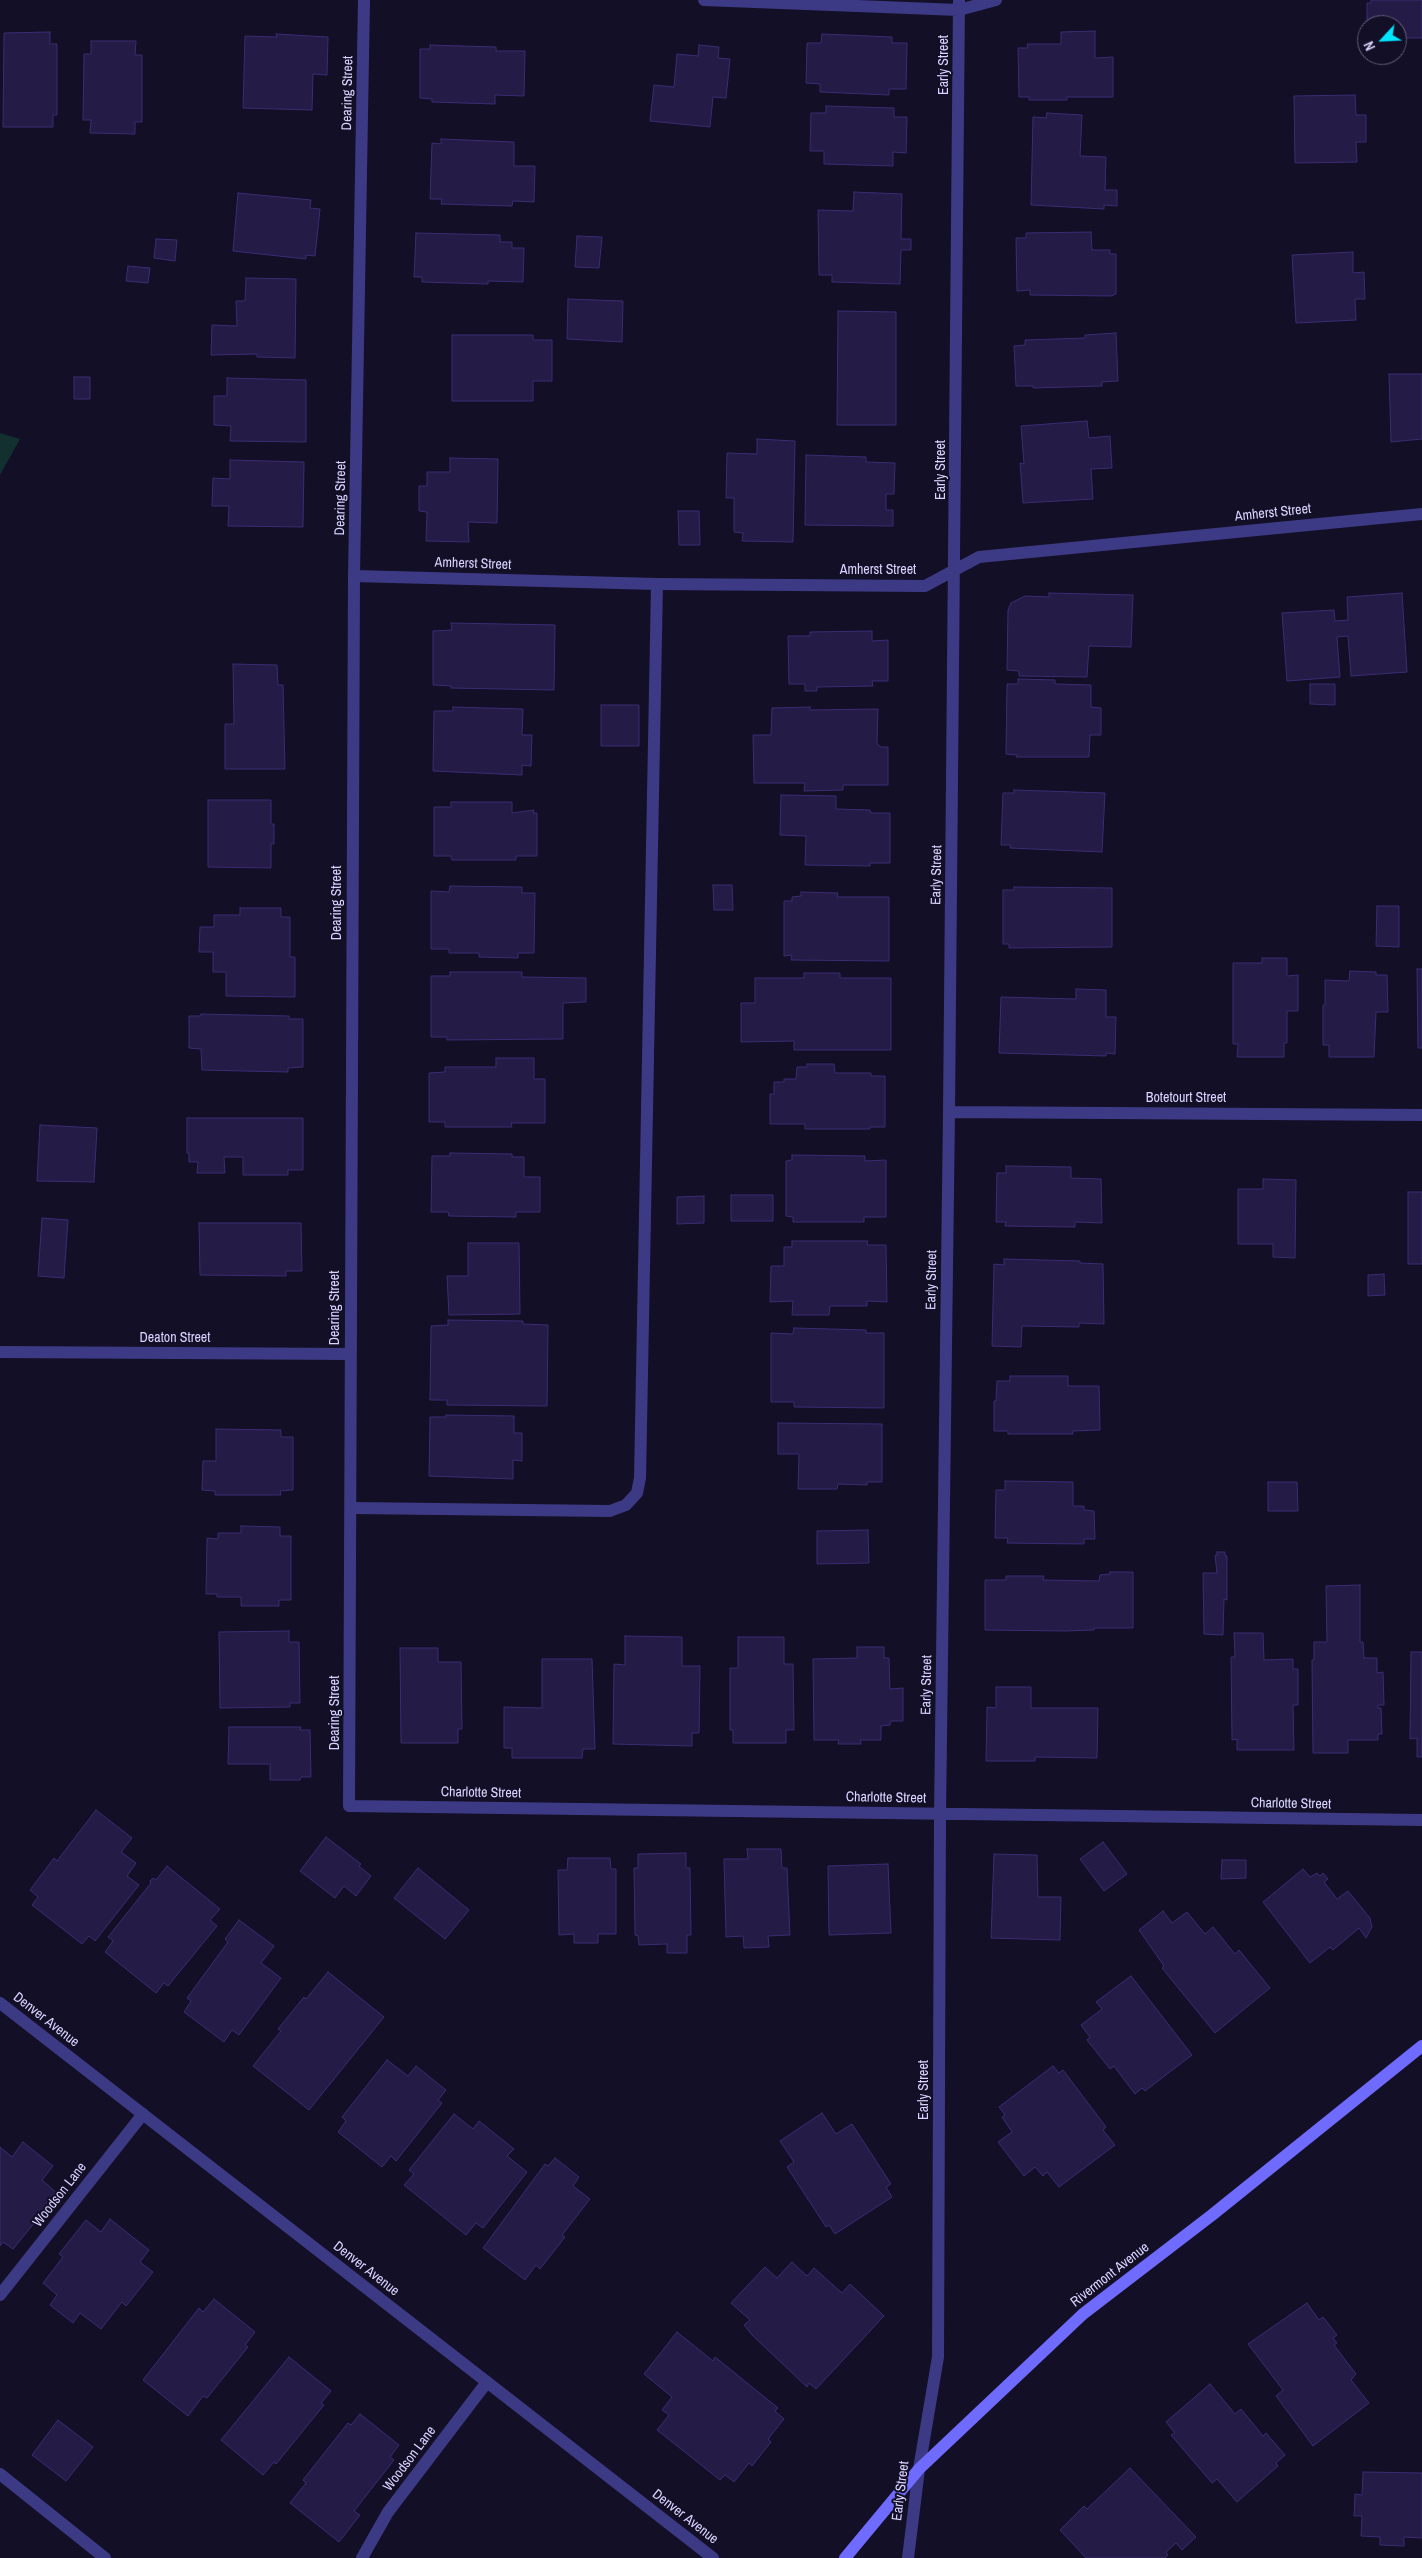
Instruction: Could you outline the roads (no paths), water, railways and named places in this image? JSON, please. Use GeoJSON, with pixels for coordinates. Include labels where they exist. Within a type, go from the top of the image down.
{"type":"FeatureCollection","features":[{"type":"Feature","properties":{"kind":"main road","name":"Rivermont Avenue"},"geometry":{"type":"LineString","coordinates":[[845,2558],[919,2469],[1083,2314],[1212,2215],[1422,2046]]}},
{"type":"Feature","properties":{"kind":"street","name":"Dearing Street"},"geometry":{"type":"LineString","coordinates":[[349,1806],[352,1508],[350,1354],[354,576],[364,0]]}},
{"type":"Feature","properties":{"kind":"street"},"geometry":{"type":"LineString","coordinates":[[704,0],[959,5],[996,0]]}},
{"type":"Feature","properties":{"kind":"street","name":"Early Street"},"geometry":{"type":"LineString","coordinates":[[908,2558],[919,2469],[938,2356],[940,1814],[950,1112],[959,5]]}},
{"type":"Feature","properties":{"kind":"street","name":"Amherst Street"},"geometry":{"type":"LineString","coordinates":[[354,576],[657,584],[925,586],[979,557],[1422,514]]}},
{"type":"Feature","properties":{"kind":"street"},"geometry":{"type":"LineString","coordinates":[[352,1508],[610,1510],[626,1505],[637,1494],[640,1468],[657,584]]}},
{"type":"Feature","properties":{"kind":"street","name":"Botetourt Street"},"geometry":{"type":"LineString","coordinates":[[950,1112],[1422,1115]]}},
{"type":"Feature","properties":{"kind":"street","name":"Deaton Street"},"geometry":{"type":"LineString","coordinates":[[0,1352],[350,1354]]}},
{"type":"Feature","properties":{"kind":"street","name":"Charlotte Street"},"geometry":{"type":"LineString","coordinates":[[349,1806],[1422,1820]]}},
{"type":"Feature","properties":{"kind":"street","name":"Denver Avenue"},"geometry":{"type":"LineString","coordinates":[[0,2003],[713,2558]]}},
{"type":"Feature","properties":{"kind":"street","name":"Woodson Lane"},"geometry":{"type":"LineString","coordinates":[[0,2295],[143,2114]]}},
{"type":"Feature","properties":{"kind":"street","name":"Woodson Lane"},"geometry":{"type":"LineString","coordinates":[[362,2558],[388,2512],[487,2382]]}},
{"type":"Feature","properties":{"kind":"street"},"geometry":{"type":"LineString","coordinates":[[0,2474],[106,2558]]}}]}
